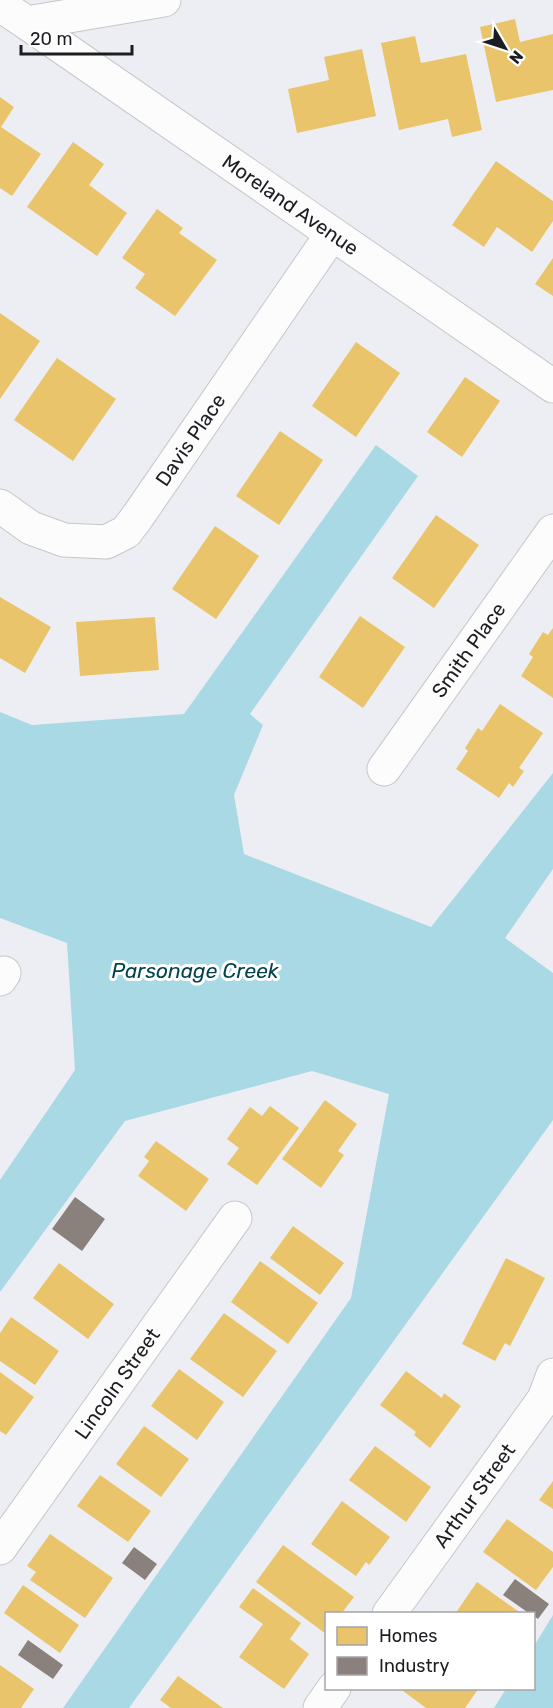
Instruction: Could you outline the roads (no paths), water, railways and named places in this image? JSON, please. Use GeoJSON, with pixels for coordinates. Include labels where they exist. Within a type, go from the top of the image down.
{"type":"FeatureCollection","features":[{"type":"Feature","properties":{"kind":"street"},"geometry":{"type":"LineString","coordinates":[[27,23],[164,0]]}},
{"type":"Feature","properties":{"kind":"street","name":"Moreland Avenue"},"geometry":{"type":"LineString","coordinates":[[0,5],[553,386]]}},
{"type":"Feature","properties":{"kind":"street","name":"Davis Place"},"geometry":{"type":"LineString","coordinates":[[0,506],[32,528],[64,540],[106,542],[126,532],[332,234]]}},
{"type":"Feature","properties":{"kind":"street","name":"Smith Place"},"geometry":{"type":"LineString","coordinates":[[384,769],[553,531]]}},
{"type":"Feature","properties":{"kind":"street","name":"Lincoln Street"},"geometry":{"type":"LineString","coordinates":[[0,1548],[235,1218]]}},
{"type":"Feature","properties":{"kind":"street","name":"Arthur Street"},"geometry":{"type":"LineString","coordinates":[[390,1612],[544,1399],[553,1375]]}},
{"type":"Feature","properties":{"kind":"street"},"geometry":{"type":"LineString","coordinates":[[320,1708],[333,1690]]}},
{"type":"Feature","properties":{"kind":"water","name":"Parsonage Creek"},"geometry":{"type":"Polygon","coordinates":[[[376,445],[418,476],[250,714],[263,725],[234,795],[244,854],[431,927],[553,773],[553,869],[505,938],[553,973],[553,1120],[129,1708],[63,1708],[351,1298],[389,1094],[312,1071],[125,1121],[0,1292],[0,1180],[75,1070],[67,943],[0,918],[0,712],[32,725],[184,714],[376,445]]]}},
{"type":"Feature","properties":{"kind":"water"},"geometry":{"type":"Polygon","coordinates":[[[553,1615],[553,1708],[494,1708],[505,1690],[535,1690],[535,1644],[553,1615]]]}}]}
